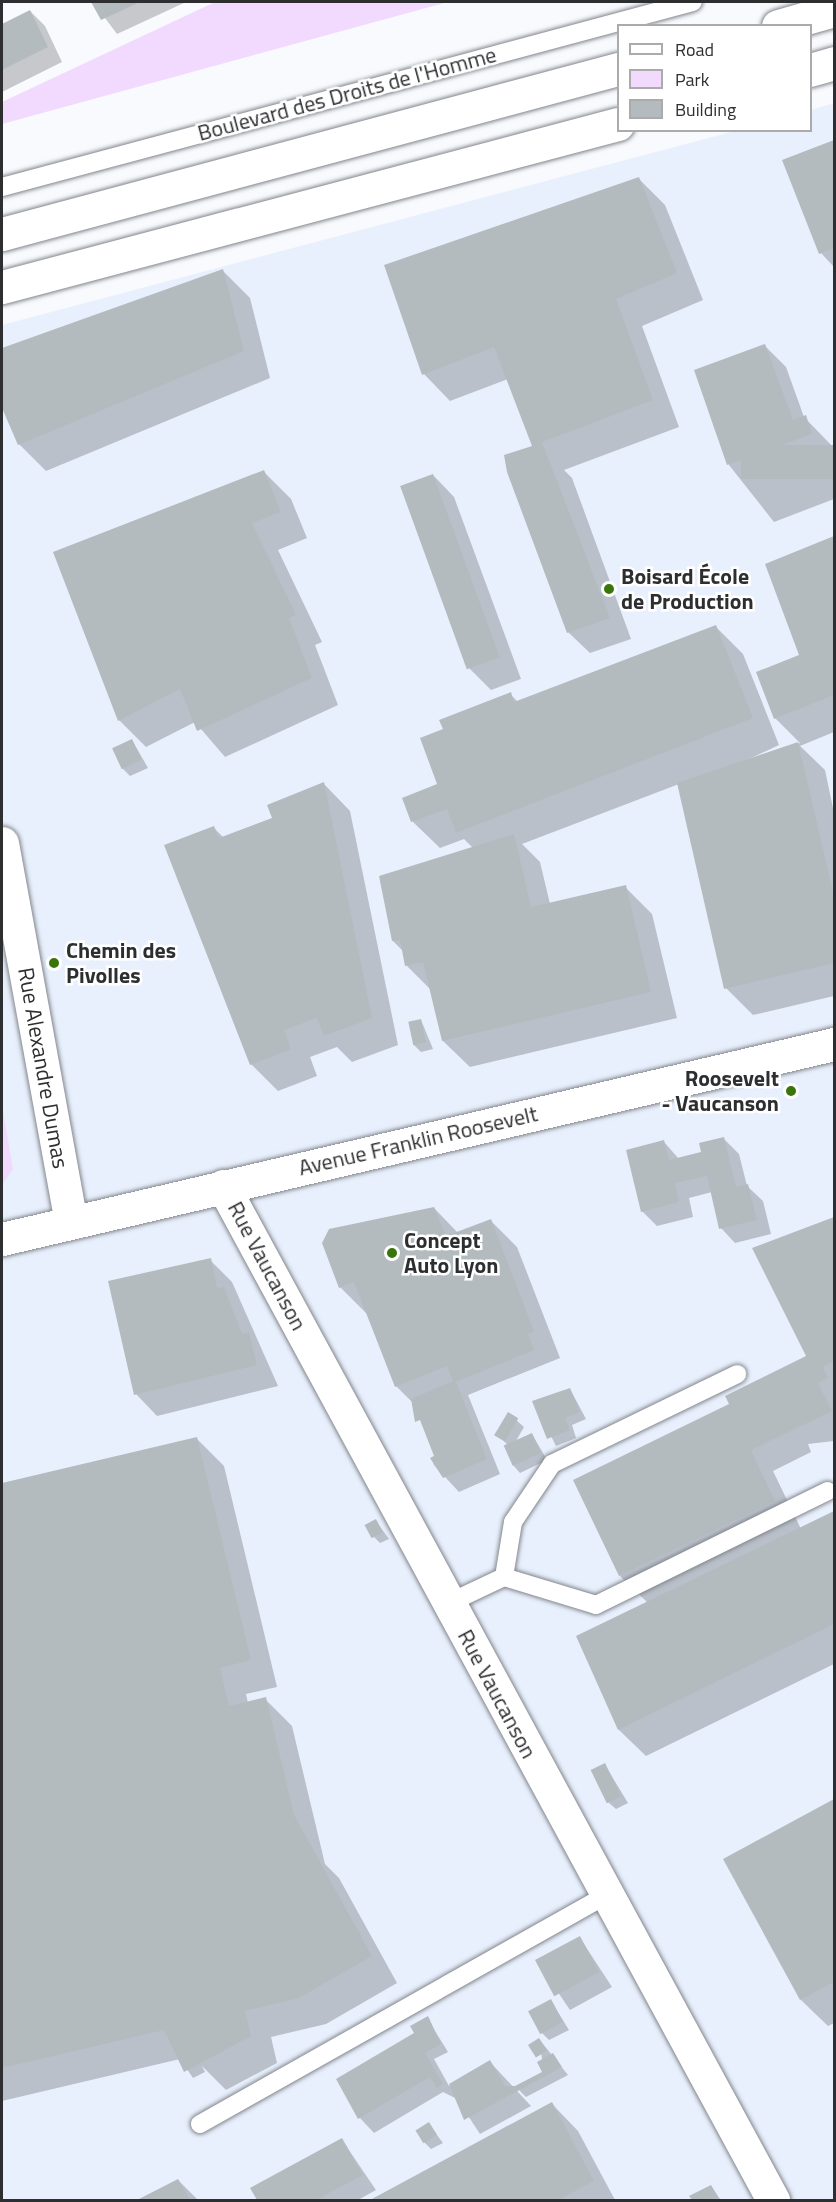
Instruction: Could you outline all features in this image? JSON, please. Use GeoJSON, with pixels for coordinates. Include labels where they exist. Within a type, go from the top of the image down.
{"type":"FeatureCollection","features":[{"type":"Feature","properties":{"kind":"street"},"geometry":{"type":"LineString","coordinates":[[785,24],[834,10]]}},
{"type":"Feature","properties":{"kind":"street"},"geometry":{"type":"LineString","coordinates":[[812,69],[834,63]]}},
{"type":"Feature","properties":{"kind":"street","name":"Boulevard des Droits de l'Homme"},"geometry":{"type":"LineString","coordinates":[[2,234],[617,69]]}},
{"type":"Feature","properties":{"kind":"street"},"geometry":{"type":"LineString","coordinates":[[2,287],[617,123]]}},
{"type":"Feature","properties":{"kind":"street","name":"Rue Alexandre Dumas"},"geometry":{"type":"LineString","coordinates":[[2,843],[71,1222]]}},
{"type":"Feature","properties":{"kind":"street","name":"Avenue Franklin Roosevelt"},"geometry":{"type":"LineString","coordinates":[[2,1239],[834,1044]]}},
{"type":"Feature","properties":{"kind":"street","name":"Rue Vaucanson"},"geometry":{"type":"LineString","coordinates":[[224,1186],[773,2200]]}},
{"type":"Feature","properties":{"kind":"lane","name":"Boulevard des Droits de l'Homme"},"geometry":{"type":"LineString","coordinates":[[2,187],[693,2]]}},
{"type":"Feature","properties":{"kind":"lane"},"geometry":{"type":"LineString","coordinates":[[504,1577],[513,1522],[552,1464],[737,1374]]}},
{"type":"Feature","properties":{"kind":"lane"},"geometry":{"type":"LineString","coordinates":[[449,1603],[504,1577],[597,1605],[828,1491]]}},
{"type":"Feature","properties":{"kind":"lane"},"geometry":{"type":"LineString","coordinates":[[200,2124],[606,1895]]}},
{"type":"Feature","properties":{"kind":"shaded area"},"geometry":{"type":"Polygon","coordinates":[[[834,103],[834,2200],[2,2200],[2,325],[731,132],[812,132],[812,110],[834,103]]]}},
{"type":"Feature","properties":{"kind":"green space"},"geometry":{"type":"Polygon","coordinates":[[[215,2],[448,2],[2,124],[2,102],[215,2]]]}},
{"type":"Feature","properties":{"kind":"green space"},"geometry":{"type":"Polygon","coordinates":[[[2,1105],[13,1169],[2,1185],[2,1105]]]}},
{"type":"Feature","properties":{"kind":"building"},"geometry":{"type":"Polygon","coordinates":[[[91,2],[140,2],[101,20],[91,2]]]}},
{"type":"Feature","properties":{"kind":"building"},"geometry":{"type":"Polygon","coordinates":[[[30,10],[48,47],[2,70],[2,24],[30,10]]]}},
{"type":"Feature","properties":{"kind":"building"},"geometry":{"type":"Polygon","coordinates":[[[834,140],[834,248],[819,254],[782,160],[834,140]]]}},
{"type":"Feature","properties":{"kind":"building"},"geometry":{"type":"Polygon","coordinates":[[[639,177],[677,273],[616,299],[653,400],[542,442],[610,618],[567,633],[507,472],[504,455],[532,446],[494,347],[422,375],[384,265],[639,177]]]}},
{"type":"Feature","properties":{"kind":"building"},"geometry":{"type":"Polygon","coordinates":[[[223,269],[244,351],[18,445],[2,408],[2,348],[223,269]]]}},
{"type":"Feature","properties":{"kind":"building"},"geometry":{"type":"Polygon","coordinates":[[[765,344],[793,420],[806,415],[812,434],[727,465],[694,370],[765,344]]]}},
{"type":"Feature","properties":{"kind":"building"},"geometry":{"type":"Polygon","coordinates":[[[741,445],[834,445],[834,479],[741,479],[741,445]]]}},
{"type":"Feature","properties":{"kind":"building"},"geometry":{"type":"Polygon","coordinates":[[[264,470],[281,512],[252,523],[296,615],[289,618],[312,678],[197,731],[180,689],[118,721],[53,552],[264,470]]]}},
{"type":"Feature","properties":{"kind":"building"},"geometry":{"type":"Polygon","coordinates":[[[433,474],[500,657],[467,669],[400,486],[433,474]]]}},
{"type":"Feature","properties":{"kind":"building"},"geometry":{"type":"Polygon","coordinates":[[[834,536],[834,695],[774,719],[756,672],[799,655],[765,564],[834,536]]]}},
{"type":"Feature","properties":{"kind":"building"},"geometry":{"type":"Polygon","coordinates":[[[716,625],[753,718],[456,833],[447,809],[411,822],[402,798],[437,784],[420,738],[443,729],[439,720],[511,692],[514,702],[716,625]]]}},
{"type":"Feature","properties":{"kind":"building"},"geometry":{"type":"Polygon","coordinates":[[[132,739],[142,760],[122,769],[112,748],[132,739]]]}},
{"type":"Feature","properties":{"kind":"building"},"geometry":{"type":"Polygon","coordinates":[[[798,742],[834,896],[834,963],[724,989],[677,783],[798,742]]]}},
{"type":"Feature","properties":{"kind":"building"},"geometry":{"type":"Polygon","coordinates":[[[324,782],[372,1018],[324,1036],[317,1018],[284,1030],[291,1049],[250,1065],[164,845],[214,826],[219,838],[272,818],[267,805],[324,782]]]}},
{"type":"Feature","properties":{"kind":"building"},"geometry":{"type":"Polygon","coordinates":[[[514,834],[531,907],[626,885],[651,992],[442,1041],[423,962],[405,966],[400,940],[392,941],[379,876],[514,834]]]}},
{"type":"Feature","properties":{"kind":"building"},"geometry":{"type":"Polygon","coordinates":[[[421,1019],[426,1042],[413,1045],[408,1022],[421,1019]]]}},
{"type":"Feature","properties":{"kind":"building"},"geometry":{"type":"Polygon","coordinates":[[[724,1137],[736,1187],[748,1184],[757,1220],[719,1229],[707,1176],[675,1183],[679,1202],[641,1212],[626,1150],[664,1140],[669,1160],[701,1152],[699,1143],[724,1137]]]}},
{"type":"Feature","properties":{"kind":"building"},"geometry":{"type":"Polygon","coordinates":[[[434,1207],[446,1236],[491,1219],[534,1331],[528,1334],[534,1350],[456,1382],[487,1459],[443,1478],[430,1458],[434,1456],[420,1420],[415,1422],[411,1399],[453,1381],[447,1366],[395,1387],[354,1282],[339,1288],[322,1243],[329,1229],[434,1207]]]}},
{"type":"Feature","properties":{"kind":"building"},"geometry":{"type":"Polygon","coordinates":[[[834,1217],[834,1361],[823,1367],[828,1378],[818,1383],[832,1411],[751,1450],[775,1501],[619,1576],[573,1480],[729,1404],[725,1396],[806,1356],[752,1248],[834,1217]]]}},
{"type":"Feature","properties":{"kind":"building"},"geometry":{"type":"Polygon","coordinates":[[[211,1258],[217,1288],[224,1287],[242,1334],[249,1332],[257,1365],[134,1395],[108,1281],[211,1258]]]}},
{"type":"Feature","properties":{"kind":"building"},"geometry":{"type":"Polygon","coordinates":[[[570,1388],[580,1412],[565,1418],[570,1430],[547,1439],[532,1401],[570,1388]]]}},
{"type":"Feature","properties":{"kind":"building"},"geometry":{"type":"Polygon","coordinates":[[[508,1412],[518,1418],[504,1441],[494,1435],[508,1412]]]}},
{"type":"Feature","properties":{"kind":"building"},"geometry":{"type":"Polygon","coordinates":[[[532,1433],[541,1453],[513,1466],[504,1446],[532,1433]]]}},
{"type":"Feature","properties":{"kind":"building"},"geometry":{"type":"Polygon","coordinates":[[[197,1437],[251,1660],[220,1668],[229,1706],[266,1697],[294,1815],[372,1956],[299,1998],[245,2011],[251,2036],[184,2072],[164,2030],[2,2068],[2,1483],[197,1437]]]}},
{"type":"Feature","properties":{"kind":"building"},"geometry":{"type":"Polygon","coordinates":[[[834,1511],[834,1624],[618,1730],[576,1636],[834,1511]]]}},
{"type":"Feature","properties":{"kind":"building"},"geometry":{"type":"Polygon","coordinates":[[[376,1519],[383,1532],[372,1538],[365,1525],[376,1519]]]}},
{"type":"Feature","properties":{"kind":"building"},"geometry":{"type":"Polygon","coordinates":[[[605,1763],[621,1796],[607,1803],[591,1770],[605,1763]]]}},
{"type":"Feature","properties":{"kind":"building"},"geometry":{"type":"Polygon","coordinates":[[[834,1799],[834,1982],[800,2000],[723,1859],[834,1799]]]}},
{"type":"Feature","properties":{"kind":"building"},"geometry":{"type":"Polygon","coordinates":[[[580,1936],[599,1972],[554,1996],[535,1960],[580,1936]]]}},
{"type":"Feature","properties":{"kind":"building"},"geometry":{"type":"Polygon","coordinates":[[[551,1999],[563,2022],[540,2034],[528,2011],[551,1999]]]}},
{"type":"Feature","properties":{"kind":"building"},"geometry":{"type":"Polygon","coordinates":[[[428,2016],[441,2044],[425,2053],[443,2084],[437,2088],[430,2077],[358,2119],[336,2079],[414,2033],[410,2026],[428,2016]]]}},
{"type":"Feature","properties":{"kind":"building"},"geometry":{"type":"Polygon","coordinates":[[[539,2038],[547,2051],[536,2058],[528,2045],[539,2038]]]}},
{"type":"Feature","properties":{"kind":"building"},"geometry":{"type":"Polygon","coordinates":[[[553,2053],[562,2067],[464,2120],[449,2084],[490,2060],[505,2086],[515,2086],[542,2072],[537,2062],[553,2053]]]}},
{"type":"Feature","properties":{"kind":"building"},"geometry":{"type":"Polygon","coordinates":[[[552,2102],[594,2181],[558,2200],[370,2200],[552,2102]]]}},
{"type":"Feature","properties":{"kind":"building"},"geometry":{"type":"Polygon","coordinates":[[[429,2122],[437,2135],[423,2143],[415,2130],[429,2122]]]}},
{"type":"Feature","properties":{"kind":"building"},"geometry":{"type":"Polygon","coordinates":[[[342,2138],[363,2175],[316,2200],[257,2200],[250,2188],[342,2138]]]}},
{"type":"Feature","properties":{"kind":"building"},"geometry":{"type":"Polygon","coordinates":[[[178,2179],[190,2200],[137,2200],[178,2179]]]}},
{"type":"Feature","properties":{"kind":"building"},"geometry":{"type":"Polygon","coordinates":[[[711,2185],[719,2198],[692,2200],[689,2196],[711,2185]]]}},
{"type":"Feature","properties":{"kind":"place","name":"Boisard École de Production"},"geometry":{"type":"Point","coordinates":[609,589]}},
{"type":"Feature","properties":{"kind":"place","name":"Chemin des Pivolles"},"geometry":{"type":"Point","coordinates":[54,963]}},
{"type":"Feature","properties":{"kind":"place","name":"Roosevelt - Vaucanson"},"geometry":{"type":"Point","coordinates":[791,1091]}},
{"type":"Feature","properties":{"kind":"place","name":"Concept Auto Lyon"},"geometry":{"type":"Point","coordinates":[392,1253]}}]}
